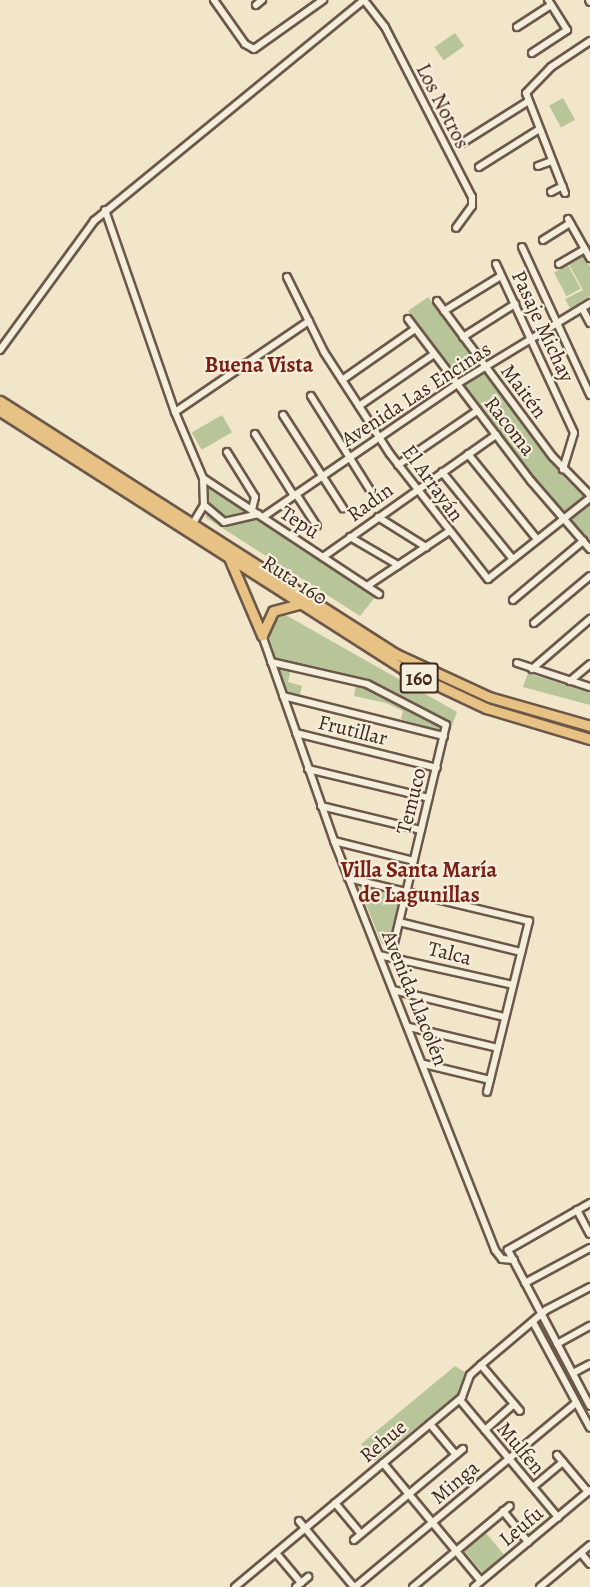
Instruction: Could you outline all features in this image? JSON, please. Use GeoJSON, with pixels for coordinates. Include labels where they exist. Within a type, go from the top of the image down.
{"type":"FeatureCollection","features":[{"type":"Feature","properties":{"kind":"highway","name":"Ruta 160"},"geometry":{"type":"LineString","coordinates":[[0,401],[192,525],[423,669],[503,702],[590,726]]}},
{"type":"Feature","properties":{"kind":"highway","name":"Ruta 160"},"geometry":{"type":"LineString","coordinates":[[0,411],[385,658],[451,693],[517,719],[590,739]]}},
{"type":"Feature","properties":{"kind":"highway"},"geometry":{"type":"LineString","coordinates":[[230,559],[262,635]]}},
{"type":"Feature","properties":{"kind":"highway"},"geometry":{"type":"LineString","coordinates":[[262,635],[273,611],[299,604]]}},
{"type":"Feature","properties":{"kind":"street"},"geometry":{"type":"LineString","coordinates":[[214,0],[252,49],[323,0]]}},
{"type":"Feature","properties":{"kind":"street"},"geometry":{"type":"LineString","coordinates":[[256,5],[262,0]]}},
{"type":"Feature","properties":{"kind":"street"},"geometry":{"type":"LineString","coordinates":[[0,350],[78,239],[105,210],[364,0]]}},
{"type":"Feature","properties":{"kind":"street","name":"Los Notros"},"geometry":{"type":"LineString","coordinates":[[364,0],[385,27],[472,197],[472,206],[456,228]]}},
{"type":"Feature","properties":{"kind":"street"},"geometry":{"type":"LineString","coordinates":[[517,27],[550,2],[567,30],[532,53]]}},
{"type":"Feature","properties":{"kind":"street"},"geometry":{"type":"LineString","coordinates":[[551,192],[564,190],[527,102],[528,86],[590,41]]}},
{"type":"Feature","properties":{"kind":"street"},"geometry":{"type":"LineString","coordinates":[[462,143],[527,102]]}},
{"type":"Feature","properties":{"kind":"street"},"geometry":{"type":"LineString","coordinates":[[479,167],[538,130]]}},
{"type":"Feature","properties":{"kind":"street"},"geometry":{"type":"LineString","coordinates":[[538,166],[552,161]]}},
{"type":"Feature","properties":{"kind":"street"},"geometry":{"type":"LineString","coordinates":[[105,210],[175,412],[203,478],[204,506],[192,525]]}},
{"type":"Feature","properties":{"kind":"street"},"geometry":{"type":"LineString","coordinates":[[543,240],[569,221],[590,258]]}},
{"type":"Feature","properties":{"kind":"street"},"geometry":{"type":"LineString","coordinates":[[522,247],[590,395]]}},
{"type":"Feature","properties":{"kind":"street"},"geometry":{"type":"LineString","coordinates":[[559,264],[585,249]]}},
{"type":"Feature","properties":{"kind":"street","name":"Pasaje Michay"},"geometry":{"type":"LineString","coordinates":[[496,264],[574,433],[563,469]]}},
{"type":"Feature","properties":{"kind":"street"},"geometry":{"type":"LineString","coordinates":[[444,311],[501,276]]}},
{"type":"Feature","properties":{"kind":"street","name":"El Arrayán"},"geometry":{"type":"LineString","coordinates":[[287,277],[342,380],[398,465],[448,532],[488,579],[512,558]]}},
{"type":"Feature","properties":{"kind":"street","name":"Maitén"},"geometry":{"type":"LineString","coordinates":[[437,301],[485,368],[563,469],[590,497]]}},
{"type":"Feature","properties":{"kind":"street","name":"Avenida Las Encinas"},"geometry":{"type":"LineString","coordinates":[[258,514],[295,495],[457,384],[590,303]]}},
{"type":"Feature","properties":{"kind":"street"},"geometry":{"type":"LineString","coordinates":[[463,337],[515,304]]}},
{"type":"Feature","properties":{"kind":"street"},"geometry":{"type":"LineString","coordinates":[[582,308],[590,323]]}},
{"type":"Feature","properties":{"kind":"street","name":"Racoma"},"geometry":{"type":"LineString","coordinates":[[408,319],[477,411],[590,549]]}},
{"type":"Feature","properties":{"kind":"street"},"geometry":{"type":"LineString","coordinates":[[175,412],[309,321]]}},
{"type":"Feature","properties":{"kind":"street"},"geometry":{"type":"LineString","coordinates":[[342,380],[415,329]]}},
{"type":"Feature","properties":{"kind":"street"},"geometry":{"type":"LineString","coordinates":[[359,406],[434,354]]}},
{"type":"Feature","properties":{"kind":"street"},"geometry":{"type":"LineString","coordinates":[[311,396],[370,490]]}},
{"type":"Feature","properties":{"kind":"street"},"geometry":{"type":"LineString","coordinates":[[398,465],[477,411]]}},
{"type":"Feature","properties":{"kind":"street"},"geometry":{"type":"LineString","coordinates":[[283,415],[343,508]]}},
{"type":"Feature","properties":{"kind":"street"},"geometry":{"type":"LineString","coordinates":[[255,434],[317,526]]}},
{"type":"Feature","properties":{"kind":"street","name":"Radín"},"geometry":{"type":"LineString","coordinates":[[323,556],[496,435]]}},
{"type":"Feature","properties":{"kind":"street"},"geometry":{"type":"LineString","coordinates":[[204,506],[224,522],[258,514],[255,497],[227,452]]}},
{"type":"Feature","properties":{"kind":"street"},"geometry":{"type":"LineString","coordinates":[[468,454],[536,538]]}},
{"type":"Feature","properties":{"kind":"street"},"geometry":{"type":"LineString","coordinates":[[442,472],[512,558],[590,497]]}},
{"type":"Feature","properties":{"kind":"street","name":"Tepú"},"geometry":{"type":"LineString","coordinates":[[203,478],[379,594]]}},
{"type":"Feature","properties":{"kind":"street"},"geometry":{"type":"LineString","coordinates":[[378,517],[426,547]]}},
{"type":"Feature","properties":{"kind":"street"},"geometry":{"type":"LineString","coordinates":[[367,586],[448,532]]}},
{"type":"Feature","properties":{"kind":"street"},"geometry":{"type":"LineString","coordinates":[[350,537],[398,566]]}},
{"type":"Feature","properties":{"kind":"street"},"geometry":{"type":"LineString","coordinates":[[513,600],[583,541]]}},
{"type":"Feature","properties":{"kind":"street"},"geometry":{"type":"LineString","coordinates":[[534,623],[590,576]]}},
{"type":"Feature","properties":{"kind":"street"},"geometry":{"type":"LineString","coordinates":[[532,669],[590,619]]}},
{"type":"Feature","properties":{"kind":"street","name":"Avenida Llacolén"},"geometry":{"type":"LineString","coordinates":[[262,635],[348,878],[424,1064],[497,1253],[514,1260]]}},
{"type":"Feature","properties":{"kind":"street","name":"Temuco"},"geometry":{"type":"LineString","coordinates":[[272,662],[367,684],[446,725],[391,955]]}},
{"type":"Feature","properties":{"kind":"street"},"geometry":{"type":"LineString","coordinates":[[517,663],[590,687]]}},
{"type":"Feature","properties":{"kind":"street"},"geometry":{"type":"LineString","coordinates":[[570,681],[590,664]]}},
{"type":"Feature","properties":{"kind":"street"},"geometry":{"type":"LineString","coordinates":[[283,696],[444,736]]}},
{"type":"Feature","properties":{"kind":"street","name":"Frutillar"},"geometry":{"type":"LineString","coordinates":[[296,733],[436,768]]}},
{"type":"Feature","properties":{"kind":"street"},"geometry":{"type":"LineString","coordinates":[[308,769],[429,798]]}},
{"type":"Feature","properties":{"kind":"street"},"geometry":{"type":"LineString","coordinates":[[321,806],[421,830]]}},
{"type":"Feature","properties":{"kind":"street"},"geometry":{"type":"LineString","coordinates":[[334,841],[414,861]]}},
{"type":"Feature","properties":{"kind":"street"},"geometry":{"type":"LineString","coordinates":[[348,878],[529,921],[487,1092]]}},
{"type":"Feature","properties":{"kind":"street"},"geometry":{"type":"LineString","coordinates":[[399,922],[521,952]]}},
{"type":"Feature","properties":{"kind":"street","name":"Talca"},"geometry":{"type":"LineString","coordinates":[[379,955],[391,955],[513,985]]}},
{"type":"Feature","properties":{"kind":"street"},"geometry":{"type":"LineString","coordinates":[[393,990],[505,1017]]}},
{"type":"Feature","properties":{"kind":"street"},"geometry":{"type":"LineString","coordinates":[[409,1027],[498,1048]]}},
{"type":"Feature","properties":{"kind":"street"},"geometry":{"type":"LineString","coordinates":[[424,1064],[490,1080]]}},
{"type":"Feature","properties":{"kind":"street"},"geometry":{"type":"LineString","coordinates":[[590,1203],[508,1250],[590,1404]]}},
{"type":"Feature","properties":{"kind":"street"},"geometry":{"type":"LineString","coordinates":[[577,1210],[590,1234]]}},
{"type":"Feature","properties":{"kind":"street"},"geometry":{"type":"LineString","coordinates":[[525,1283],[590,1248]]}},
{"type":"Feature","properties":{"kind":"street","name":"Rehue"},"geometry":{"type":"LineString","coordinates":[[235,1587],[460,1400],[468,1389],[470,1375],[481,1365],[542,1314],[590,1287]]}},
{"type":"Feature","properties":{"kind":"street"},"geometry":{"type":"LineString","coordinates":[[533,1322],[590,1428]]}},
{"type":"Feature","properties":{"kind":"street"},"geometry":{"type":"LineString","coordinates":[[557,1344],[590,1326]]}},
{"type":"Feature","properties":{"kind":"street"},"geometry":{"type":"LineString","coordinates":[[573,1374],[590,1364]]}},
{"type":"Feature","properties":{"kind":"street"},"geometry":{"type":"LineString","coordinates":[[481,1365],[520,1411]]}},
{"type":"Feature","properties":{"kind":"street","name":"Mulfen"},"geometry":{"type":"LineString","coordinates":[[460,1400],[558,1517]]}},
{"type":"Feature","properties":{"kind":"street","name":"Minga"},"geometry":{"type":"LineString","coordinates":[[355,1587],[576,1402]]}},
{"type":"Feature","properties":{"kind":"street"},"geometry":{"type":"LineString","coordinates":[[484,1430],[514,1404]]}},
{"type":"Feature","properties":{"kind":"street"},"geometry":{"type":"LineString","coordinates":[[430,1424],[456,1455]]}},
{"type":"Feature","properties":{"kind":"street"},"geometry":{"type":"LineString","coordinates":[[354,1540],[463,1449]]}},
{"type":"Feature","properties":{"kind":"street"},"geometry":{"type":"LineString","coordinates":[[557,1455],[589,1491]]}},
{"type":"Feature","properties":{"kind":"street"},"geometry":{"type":"LineString","coordinates":[[533,1487],[563,1462]]}},
{"type":"Feature","properties":{"kind":"street"},"geometry":{"type":"LineString","coordinates":[[382,1463],[481,1581]]}},
{"type":"Feature","properties":{"kind":"street","name":"Leufu"},"geometry":{"type":"LineString","coordinates":[[474,1587],[589,1491]]}},
{"type":"Feature","properties":{"kind":"street"},"geometry":{"type":"LineString","coordinates":[[335,1503],[362,1534]]}},
{"type":"Feature","properties":{"kind":"street"},"geometry":{"type":"LineString","coordinates":[[413,1587],[510,1506]]}},
{"type":"Feature","properties":{"kind":"street"},"geometry":{"type":"LineString","coordinates":[[503,1511],[528,1542]]}},
{"type":"Feature","properties":{"kind":"street"},"geometry":{"type":"LineString","coordinates":[[299,1521],[355,1587]]}},
{"type":"Feature","properties":{"kind":"street"},"geometry":{"type":"LineString","coordinates":[[540,1587],[590,1545]]}},
{"type":"Feature","properties":{"kind":"street"},"geometry":{"type":"LineString","coordinates":[[276,1553],[299,1585],[308,1577]]}},
{"type":"Feature","properties":{"kind":"street"},"geometry":{"type":"LineString","coordinates":[[581,1553],[590,1564]]}},
{"type":"Feature","properties":{"kind":"green space"},"geometry":{"type":"Polygon","coordinates":[[[455,33],[464,46],[444,60],[435,47],[455,33]]]}},
{"type":"Feature","properties":{"kind":"green space"},"geometry":{"type":"Polygon","coordinates":[[[563,98],[575,120],[561,128],[549,106],[563,98]]]}},
{"type":"Feature","properties":{"kind":"green space"},"geometry":{"type":"Polygon","coordinates":[[[581,252],[590,267],[590,296],[570,308],[565,299],[583,290],[567,261],[581,252]]]}},
{"type":"Feature","properties":{"kind":"green space"},"geometry":{"type":"Polygon","coordinates":[[[568,265],[581,289],[567,296],[554,273],[568,265]]]}},
{"type":"Feature","properties":{"kind":"green space"},"geometry":{"type":"Polygon","coordinates":[[[428,297],[565,478],[590,501],[590,542],[529,472],[408,311],[428,297]]]}},
{"type":"Feature","properties":{"kind":"green space"},"geometry":{"type":"Polygon","coordinates":[[[222,415],[232,432],[202,450],[192,432],[222,415]]]}},
{"type":"Feature","properties":{"kind":"green space"},"geometry":{"type":"Polygon","coordinates":[[[205,484],[376,596],[360,616],[205,517],[211,509],[205,484]]]}},
{"type":"Feature","properties":{"kind":"green space"},"geometry":{"type":"Polygon","coordinates":[[[282,613],[457,712],[449,734],[401,719],[403,711],[386,703],[354,696],[356,684],[291,668],[288,682],[302,686],[299,698],[286,693],[267,630],[282,613]]]}},
{"type":"Feature","properties":{"kind":"green space"},"geometry":{"type":"Polygon","coordinates":[[[528,673],[590,693],[590,705],[523,687],[528,673]]]}},
{"type":"Feature","properties":{"kind":"green space"},"geometry":{"type":"Polygon","coordinates":[[[357,882],[401,892],[390,944],[382,944],[357,882]]]}},
{"type":"Feature","properties":{"kind":"green space"},"geometry":{"type":"Polygon","coordinates":[[[455,1366],[466,1373],[461,1391],[375,1461],[361,1444],[455,1366]]]}},
{"type":"Feature","properties":{"kind":"green space"},"geometry":{"type":"Polygon","coordinates":[[[485,1532],[504,1555],[483,1573],[464,1550],[485,1532]]]}},
{"type":"Feature","properties":{"kind":"district","name":"Buena Vista"},"geometry":{"type":"Point","coordinates":[259,366]}},
{"type":"Feature","properties":{"kind":"district","name":"Villa Santa María de Lagunillas"},"geometry":{"type":"Point","coordinates":[419,882]}}]}
